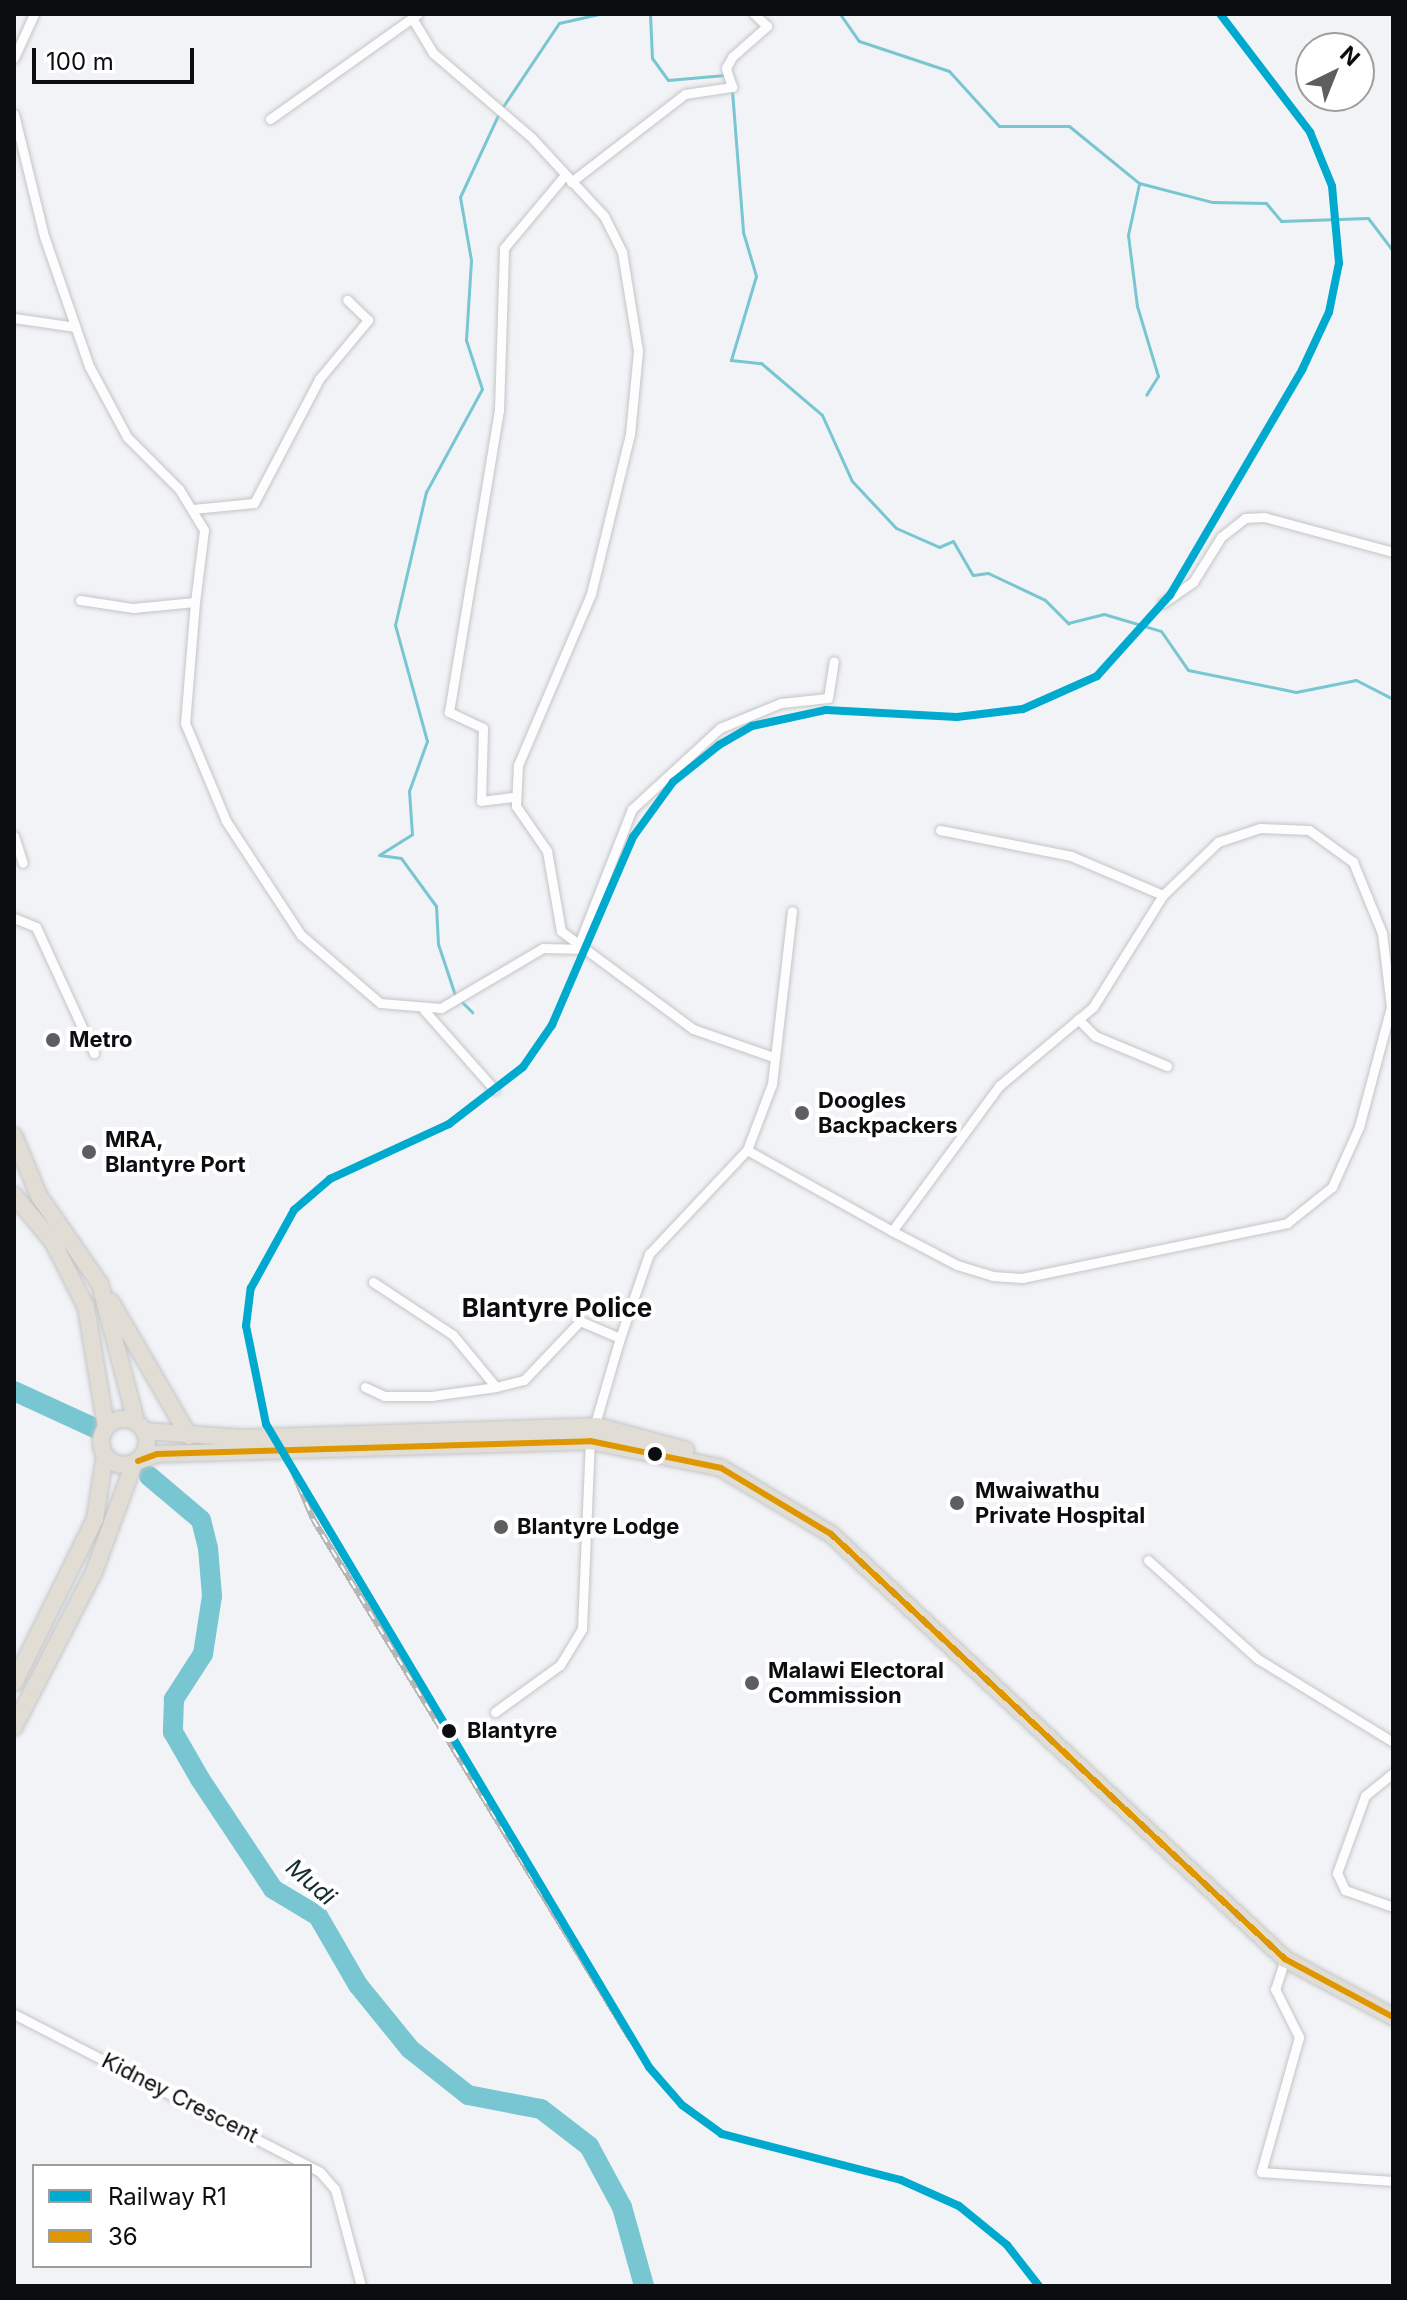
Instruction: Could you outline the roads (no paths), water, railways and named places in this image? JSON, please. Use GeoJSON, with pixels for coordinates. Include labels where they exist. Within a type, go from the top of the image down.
{"type":"FeatureCollection","features":[{"type":"Feature","properties":{"kind":"highway"},"geometry":{"type":"LineString","coordinates":[[14,1136],[39,1196],[100,1284],[189,1436]]}},
{"type":"Feature","properties":{"kind":"highway"},"geometry":{"type":"LineString","coordinates":[[14,1195],[53,1242],[86,1307],[106,1426],[105,1455],[95,1519],[14,1683]]}},
{"type":"Feature","properties":{"kind":"highway"},"geometry":{"type":"LineString","coordinates":[[14,1727],[94,1572],[135,1464],[140,1426],[100,1284]]}},
{"type":"Feature","properties":{"kind":"highway"},"geometry":{"type":"LineString","coordinates":[[106,1426],[121,1416],[140,1426],[189,1436],[593,1434],[729,1462],[787,1489],[867,1555],[1230,1902],[1291,1952],[1393,2008]]}},
{"type":"Feature","properties":{"kind":"highway"},"geometry":{"type":"LineString","coordinates":[[105,1455],[118,1466],[135,1464],[157,1454],[593,1434],[721,1468],[800,1510],[1285,1959],[1393,2017]]}},
{"type":"Feature","properties":{"kind":"street"},"geometry":{"type":"LineString","coordinates":[[14,58],[34,14]]}},
{"type":"Feature","properties":{"kind":"street"},"geometry":{"type":"LineString","coordinates":[[513,797],[481,801],[483,728],[449,712],[499,410],[504,248],[568,179],[685,94],[732,87],[726,68],[732,57],[767,26],[754,14]]}},
{"type":"Feature","properties":{"kind":"street"},"geometry":{"type":"LineString","coordinates":[[270,119],[415,16],[433,53],[604,216],[622,252],[636,388],[591,594],[518,765],[513,797],[547,851],[557,924],[693,1029],[773,1057]]}},
{"type":"Feature","properties":{"kind":"street"},"geometry":{"type":"LineString","coordinates":[[14,114],[75,327],[127,437],[193,509],[204,530],[185,723],[233,835],[301,935],[380,1003],[424,1010],[441,1008],[543,948],[582,946]]}},
{"type":"Feature","properties":{"kind":"street"},"geometry":{"type":"LineString","coordinates":[[193,509],[254,503],[319,379],[368,320],[347,300]]}},
{"type":"Feature","properties":{"kind":"street"},"geometry":{"type":"LineString","coordinates":[[14,318],[75,327]]}},
{"type":"Feature","properties":{"kind":"street"},"geometry":{"type":"LineString","coordinates":[[1163,603],[1193,582],[1221,537],[1245,518],[1264,517],[1393,552]]}},
{"type":"Feature","properties":{"kind":"street"},"geometry":{"type":"LineString","coordinates":[[80,600],[133,608],[195,602]]}},
{"type":"Feature","properties":{"kind":"street"},"geometry":{"type":"LineString","coordinates":[[582,946],[641,799],[720,728],[781,703],[828,698],[834,661]]}},
{"type":"Feature","properties":{"kind":"street"},"geometry":{"type":"LineString","coordinates":[[747,1150],[892,1231],[957,1265],[1022,1278],[1257,1233],[1287,1223],[1332,1187],[1359,1127],[1391,1007],[1382,933],[1353,862],[1309,830],[1260,828],[1218,842],[1163,895],[1109,987],[1078,1019],[999,1086],[892,1231]]}},
{"type":"Feature","properties":{"kind":"street"},"geometry":{"type":"LineString","coordinates":[[940,830],[1071,856],[1163,895]]}},
{"type":"Feature","properties":{"kind":"street"},"geometry":{"type":"LineString","coordinates":[[14,836],[23,863]]}},
{"type":"Feature","properties":{"kind":"street"},"geometry":{"type":"LineString","coordinates":[[495,1712],[560,1665],[582,1629],[593,1434],[620,1338],[649,1254],[747,1150],[772,1084],[792,911]]}},
{"type":"Feature","properties":{"kind":"street"},"geometry":{"type":"LineString","coordinates":[[14,918],[36,927],[94,1053]]}},
{"type":"Feature","properties":{"kind":"street"},"geometry":{"type":"LineString","coordinates":[[424,1010],[494,1089]]}},
{"type":"Feature","properties":{"kind":"street"},"geometry":{"type":"LineString","coordinates":[[1078,1019],[1095,1036],[1167,1066]]}},
{"type":"Feature","properties":{"kind":"street"},"geometry":{"type":"LineString","coordinates":[[373,1282],[453,1335],[496,1387]]}},
{"type":"Feature","properties":{"kind":"street"},"geometry":{"type":"LineString","coordinates":[[365,1387],[384,1396],[431,1396],[496,1387],[524,1380],[580,1321],[620,1338]]}},
{"type":"Feature","properties":{"kind":"street"},"geometry":{"type":"LineString","coordinates":[[1148,1560],[1258,1659],[1393,1742]]}},
{"type":"Feature","properties":{"kind":"street"},"geometry":{"type":"LineString","coordinates":[[1393,1773],[1365,1796],[1337,1873],[1345,1890],[1393,1907]]}},
{"type":"Feature","properties":{"kind":"street"},"geometry":{"type":"LineString","coordinates":[[1285,1959],[1275,1989],[1299,2037],[1261,2172],[1393,2181]]}},
{"type":"Feature","properties":{"kind":"street","name":"Kidney Crescent"},"geometry":{"type":"LineString","coordinates":[[14,2014],[305,2164]]}},
{"type":"Feature","properties":{"kind":"street","name":"Kidney Crescent"},"geometry":{"type":"LineString","coordinates":[[312,2168],[335,2189],[361,2286]]}},
{"type":"Feature","properties":{"kind":"waterway"},"geometry":{"type":"LineString","coordinates":[[502,108],[559,23],[599,14]]}},
{"type":"Feature","properties":{"kind":"waterway"},"geometry":{"type":"LineString","coordinates":[[650,14],[652,58],[668,80],[725,75]]}},
{"type":"Feature","properties":{"kind":"waterway"},"geometry":{"type":"LineString","coordinates":[[840,14],[859,41],[949,71],[999,126],[1069,126],[1139,183],[1212,202],[1266,203],[1281,221],[1368,218],[1393,251]]}},
{"type":"Feature","properties":{"kind":"waterway"},"geometry":{"type":"LineString","coordinates":[[732,91],[743,232],[756,276],[731,360],[761,363],[822,415],[852,481],[896,528],[939,547],[953,541],[973,575],[988,573],[1045,600],[1068,623],[1104,614],[1161,631],[1188,670],[1296,692],[1356,680],[1393,699]]}},
{"type":"Feature","properties":{"kind":"waterway"},"geometry":{"type":"LineString","coordinates":[[455,995],[438,944],[436,906],[401,858],[379,855],[412,834],[409,791],[427,741],[395,625],[426,492],[482,389],[466,340],[471,260],[460,197],[498,115]]}},
{"type":"Feature","properties":{"kind":"waterway"},"geometry":{"type":"LineString","coordinates":[[1139,184],[1128,235],[1137,306],[1158,376],[1146,395]]}},
{"type":"Feature","properties":{"kind":"waterway"},"geometry":{"type":"LineString","coordinates":[[461,1001],[472,1012]]}},
{"type":"Feature","properties":{"kind":"waterway","name":"Mudi"},"geometry":{"type":"LineString","coordinates":[[14,1391],[95,1428]]}},
{"type":"Feature","properties":{"kind":"waterway","name":"Mudi"},"geometry":{"type":"LineString","coordinates":[[149,1476],[201,1520],[208,1548],[212,1596],[203,1654],[174,1699],[173,1732],[200,1779],[273,1889],[318,1916],[358,1985],[410,2049],[468,2095],[541,2109],[589,2146],[622,2207],[644,2286]]}},
{"type":"Feature","properties":{"kind":"waterway","name":"Mudi"},"geometry":{"type":"LineString","coordinates":[[358,1985],[407,2051],[443,2084],[485,2106],[552,2110],[583,2137],[613,2182],[649,2286]]}},
{"type":"Feature","properties":{"kind":"railway"},"geometry":{"type":"LineString","coordinates":[[292,1469],[313,1519],[631,2040]]}},
{"type":"Feature","properties":{"kind":"rail line","name":"R1"},"geometry":{"type":"LineString","coordinates":[[1039,2286],[1007,2245],[959,2206],[901,2180],[722,2134],[682,2105],[649,2067],[266,1424],[246,1326],[251,1288],[294,1210],[330,1179],[449,1124],[523,1067],[552,1025],[633,837],[673,782],[719,745],[752,726],[826,710],[957,717],[1023,709],[1097,676],[1170,595],[1302,370],[1329,312],[1339,263],[1332,186],[1310,132],[1220,14]]}},
{"type":"Feature","properties":{"kind":"place","name":"Metro"},"geometry":{"type":"Point","coordinates":[53,1040]}},
{"type":"Feature","properties":{"kind":"place","name":"Doogles Backpackers"},"geometry":{"type":"Point","coordinates":[802,1113]}},
{"type":"Feature","properties":{"kind":"place","name":"MRA, Blantyre Port"},"geometry":{"type":"Point","coordinates":[89,1152]}},
{"type":"Feature","properties":{"kind":"place","name":"Mwaiwathu Private Hospital"},"geometry":{"type":"Point","coordinates":[957,1503]}},
{"type":"Feature","properties":{"kind":"place","name":"Blantyre Lodge"},"geometry":{"type":"Point","coordinates":[501,1527]}},
{"type":"Feature","properties":{"kind":"place","name":"Malawi Electoral Commission"},"geometry":{"type":"Point","coordinates":[752,1683]}},
{"type":"Feature","properties":{"kind":"place","name":"Blantyre"},"geometry":{"type":"Point","coordinates":[449,1731]}},
{"type":"Feature","properties":{"kind":"district","name":"Blantyre Police"},"geometry":{"type":"Point","coordinates":[557,1308]}}]}
